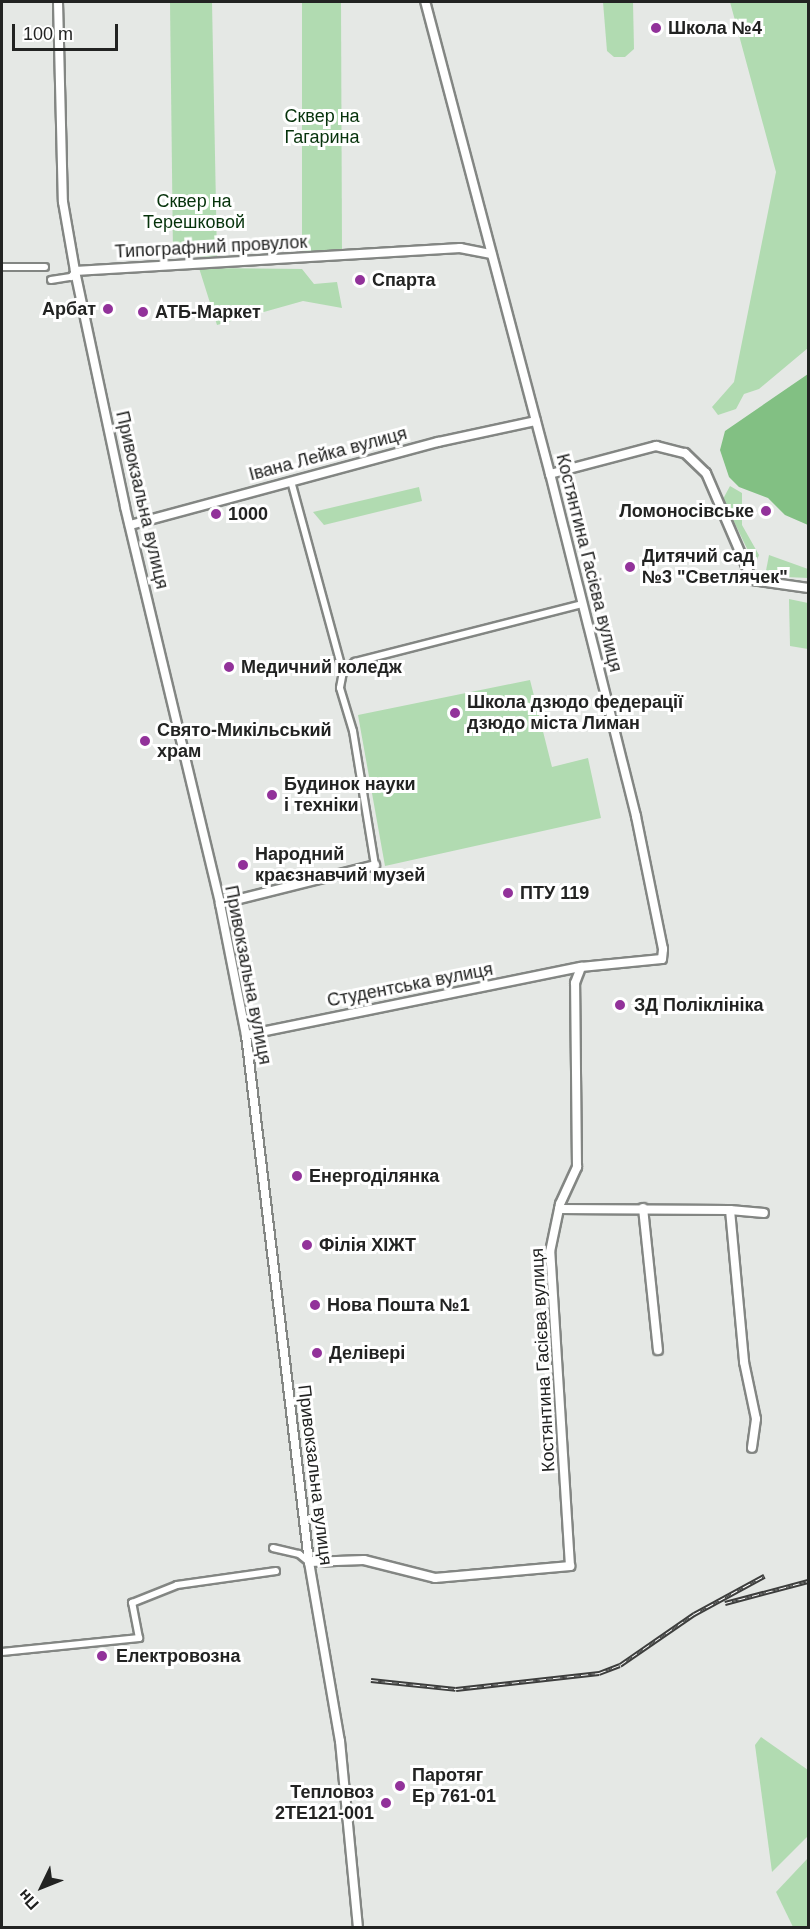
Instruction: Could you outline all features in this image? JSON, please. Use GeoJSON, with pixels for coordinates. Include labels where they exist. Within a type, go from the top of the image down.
{"type":"FeatureCollection","features":[{"type":"Feature","properties":{"kind":"street","name":"Привокзальна вулиця"},"geometry":{"type":"LineString","coordinates":[[58,2],[63,202],[75,271],[130,525],[220,904],[246,1035],[309,1562],[340,1741],[358,1928]]}},
{"type":"Feature","properties":{"kind":"street","name":"Костянтина Гасієва вулиця"},"geometry":{"type":"LineString","coordinates":[[309,1562],[364,1560],[435,1578],[570,1566],[550,1252],[559,1209],[577,1167],[573,1001],[581,968],[662,958],[663,948],[636,816],[583,604],[425,2]]}},
{"type":"Feature","properties":{"kind":"street","name":"Типографний провулок"},"geometry":{"type":"LineString","coordinates":[[75,271],[460,248],[491,254]]}},
{"type":"Feature","properties":{"kind":"street"},"geometry":{"type":"LineString","coordinates":[[2,267],[45,267]]}},
{"type":"Feature","properties":{"kind":"street"},"geometry":{"type":"LineString","coordinates":[[51,280],[72,277],[75,271]]}},
{"type":"Feature","properties":{"kind":"street","name":"Івана Лейка вулиця"},"geometry":{"type":"LineString","coordinates":[[130,525],[536,421]]}},
{"type":"Feature","properties":{"kind":"street"},"geometry":{"type":"LineString","coordinates":[[550,474],[656,446],[685,453],[706,473],[752,580],[808,588]]}},
{"type":"Feature","properties":{"kind":"street"},"geometry":{"type":"LineString","coordinates":[[220,904],[375,865],[353,730],[340,688],[343,672],[291,482]]}},
{"type":"Feature","properties":{"kind":"street"},"geometry":{"type":"LineString","coordinates":[[343,672],[355,662],[583,604]]}},
{"type":"Feature","properties":{"kind":"street","name":"Студентська вулиця"},"geometry":{"type":"LineString","coordinates":[[246,1035],[581,968]]}},
{"type":"Feature","properties":{"kind":"street"},"geometry":{"type":"LineString","coordinates":[[643,1208],[658,1350]]}},
{"type":"Feature","properties":{"kind":"street"},"geometry":{"type":"LineString","coordinates":[[559,1209],[730,1209],[764,1213]]}},
{"type":"Feature","properties":{"kind":"street"},"geometry":{"type":"LineString","coordinates":[[730,1209],[744,1362],[756,1419],[752,1448]]}},
{"type":"Feature","properties":{"kind":"street"},"geometry":{"type":"LineString","coordinates":[[273,1548],[298,1554],[309,1562]]}},
{"type":"Feature","properties":{"kind":"street"},"geometry":{"type":"LineString","coordinates":[[2,1652],[139,1638],[132,1603],[177,1585],[276,1571]]}},
{"type":"Feature","properties":{"kind":"green space","name":"Сквер на Терешковой"},"geometry":{"type":"Polygon","coordinates":[[[170,2],[212,2],[217,257],[173,255],[170,2]]]}},
{"type":"Feature","properties":{"kind":"green space","name":"Сквер на Гагарина"},"geometry":{"type":"Polygon","coordinates":[[[302,2],[341,2],[342,253],[302,257],[302,2]]]}},
{"type":"Feature","properties":{"kind":"green space"},"geometry":{"type":"Polygon","coordinates":[[[603,2],[633,2],[634,49],[625,57],[614,57],[607,51],[603,2]]]}},
{"type":"Feature","properties":{"kind":"green space"},"geometry":{"type":"Polygon","coordinates":[[[730,2],[808,2],[808,348],[759,389],[744,394],[736,409],[718,415],[712,407],[734,382],[776,172],[730,2]]]}},
{"type":"Feature","properties":{"kind":"green space"},"geometry":{"type":"Polygon","coordinates":[[[199,268],[302,269],[314,284],[337,282],[342,308],[303,301],[217,325],[199,268]]]}},
{"type":"Feature","properties":{"kind":"green space"},"geometry":{"type":"Polygon","coordinates":[[[730,486],[742,493],[742,525],[759,555],[755,565],[723,499],[730,486]]]}},
{"type":"Feature","properties":{"kind":"green space"},"geometry":{"type":"Polygon","coordinates":[[[419,487],[422,501],[324,525],[313,512],[419,487]]]}},
{"type":"Feature","properties":{"kind":"green space"},"geometry":{"type":"Polygon","coordinates":[[[769,555],[808,569],[808,578],[765,576],[769,555]]]}},
{"type":"Feature","properties":{"kind":"green space"},"geometry":{"type":"Polygon","coordinates":[[[789,599],[808,603],[808,649],[790,646],[789,599]]]}},
{"type":"Feature","properties":{"kind":"green space"},"geometry":{"type":"Polygon","coordinates":[[[530,680],[552,767],[588,758],[601,818],[385,866],[358,715],[530,680]]]}},
{"type":"Feature","properties":{"kind":"green space"},"geometry":{"type":"Polygon","coordinates":[[[761,1737],[808,1770],[808,1836],[772,1872],[755,1745],[761,1737]]]}},
{"type":"Feature","properties":{"kind":"green space"},"geometry":{"type":"Polygon","coordinates":[[[808,1858],[808,1927],[793,1927],[776,1892],[808,1858]]]}},
{"type":"Feature","properties":{"kind":"shaded area","name":"Ломоносівське"},"geometry":{"type":"Polygon","coordinates":[[[808,374],[808,525],[785,515],[768,498],[739,487],[729,477],[720,450],[725,431],[808,374]]]}},
{"type":"Feature","properties":{"kind":"railway"},"geometry":{"type":"LineString","coordinates":[[371,1680],[456,1689],[599,1673],[620,1665],[694,1614],[764,1576]]}},
{"type":"Feature","properties":{"kind":"railway"},"geometry":{"type":"LineString","coordinates":[[725,1603],[808,1581]]}},
{"type":"Feature","properties":{"kind":"place","name":"Школа №4"},"geometry":{"type":"Point","coordinates":[656,28]}},
{"type":"Feature","properties":{"kind":"place","name":"Спарта"},"geometry":{"type":"Point","coordinates":[360,280]}},
{"type":"Feature","properties":{"kind":"place","name":"Арбат"},"geometry":{"type":"Point","coordinates":[108,309]}},
{"type":"Feature","properties":{"kind":"place","name":"АТБ-Маркет"},"geometry":{"type":"Point","coordinates":[143,312]}},
{"type":"Feature","properties":{"kind":"place","name":"Ломоносівське"},"geometry":{"type":"Point","coordinates":[766,511]}},
{"type":"Feature","properties":{"kind":"place","name":"1000"},"geometry":{"type":"Point","coordinates":[216,514]}},
{"type":"Feature","properties":{"kind":"place","name":"Дитячий сад №3 \"Светлячек\""},"geometry":{"type":"Point","coordinates":[630,567]}},
{"type":"Feature","properties":{"kind":"place","name":"Медичний коледж"},"geometry":{"type":"Point","coordinates":[229,667]}},
{"type":"Feature","properties":{"kind":"place","name":"Школа дзюдо федерації дзюдо міста Лиман"},"geometry":{"type":"Point","coordinates":[455,713]}},
{"type":"Feature","properties":{"kind":"place","name":"Свято-Микільський храм"},"geometry":{"type":"Point","coordinates":[145,741]}},
{"type":"Feature","properties":{"kind":"place","name":"Будинок науки і техніки"},"geometry":{"type":"Point","coordinates":[272,795]}},
{"type":"Feature","properties":{"kind":"place","name":"Народний краєзнавчий музей"},"geometry":{"type":"Point","coordinates":[243,865]}},
{"type":"Feature","properties":{"kind":"place","name":"ПТУ 119"},"geometry":{"type":"Point","coordinates":[508,893]}},
{"type":"Feature","properties":{"kind":"place","name":"ЗД Поліклініка"},"geometry":{"type":"Point","coordinates":[620,1005]}},
{"type":"Feature","properties":{"kind":"place","name":"Енергоділянка"},"geometry":{"type":"Point","coordinates":[297,1176]}},
{"type":"Feature","properties":{"kind":"place","name":"Філія ХІЖТ"},"geometry":{"type":"Point","coordinates":[307,1245]}},
{"type":"Feature","properties":{"kind":"place","name":"Нова Пошта №1"},"geometry":{"type":"Point","coordinates":[315,1305]}},
{"type":"Feature","properties":{"kind":"place","name":"Делівері"},"geometry":{"type":"Point","coordinates":[317,1353]}},
{"type":"Feature","properties":{"kind":"place","name":"Електровозна"},"geometry":{"type":"Point","coordinates":[102,1656]}},
{"type":"Feature","properties":{"kind":"place","name":"Паротяг Ер 761-01"},"geometry":{"type":"Point","coordinates":[400,1786]}},
{"type":"Feature","properties":{"kind":"place","name":"Тепловоз 2ТЕ121-001"},"geometry":{"type":"Point","coordinates":[386,1803]}}]}
